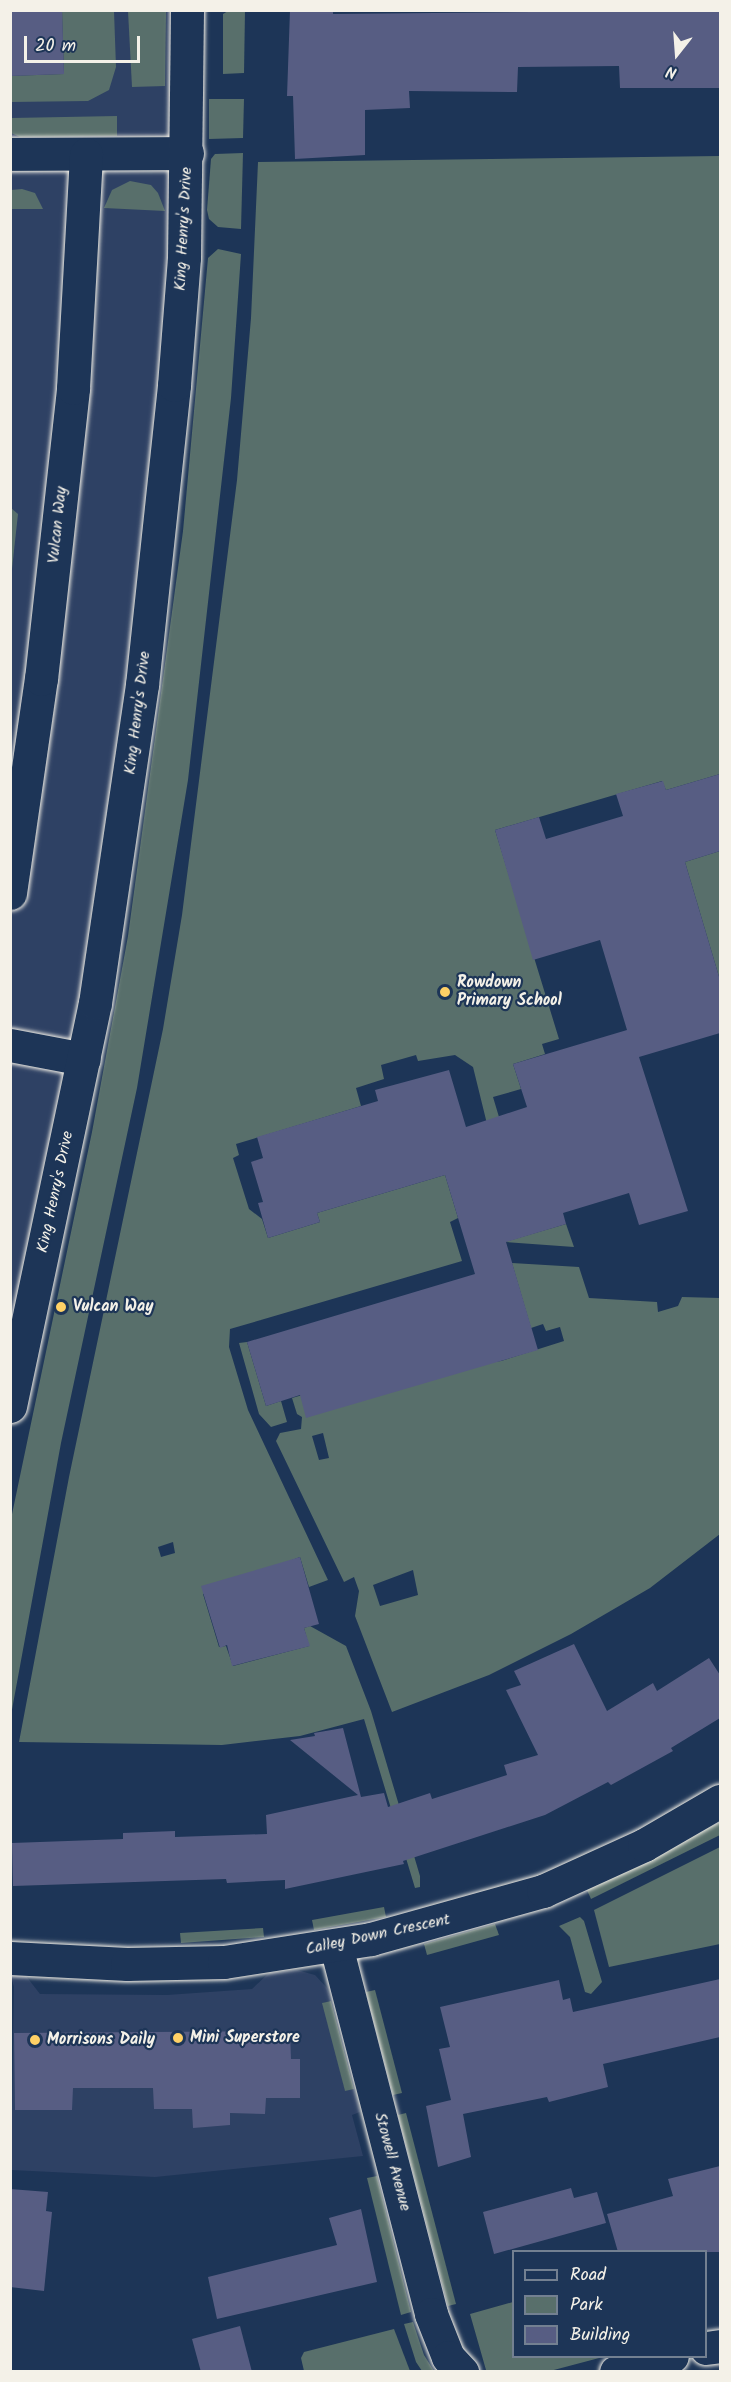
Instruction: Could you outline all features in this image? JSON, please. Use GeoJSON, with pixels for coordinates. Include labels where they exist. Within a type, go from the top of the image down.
{"type":"FeatureCollection","features":[{"type":"Feature","properties":{"kind":"street","name":"King Henry's Drive"},"geometry":{"type":"LineString","coordinates":[[10,1406],[84,1059],[116,873],[159,543],[177,353],[187,153],[187,10]]}},
{"type":"Feature","properties":{"kind":"street"},"geometry":{"type":"LineString","coordinates":[[10,154],[187,153]]}},
{"type":"Feature","properties":{"kind":"street","name":"Vulcan Way"},"geometry":{"type":"LineString","coordinates":[[10,893],[41,680],[72,398],[86,154]]}},
{"type":"Feature","properties":{"kind":"street"},"geometry":{"type":"LineString","coordinates":[[10,1045],[84,1059]]}},
{"type":"Feature","properties":{"kind":"street","name":"Calley Down Crescent"},"geometry":{"type":"LineString","coordinates":[[10,1958],[127,1964],[224,1962],[336,1946],[446,1921],[543,1891],[644,1845],[720,1801]]}},
{"type":"Feature","properties":{"kind":"street","name":"Stowell Avenue"},"geometry":{"type":"LineString","coordinates":[[336,1946],[431,2314],[448,2358],[462,2372]]}},
{"type":"Feature","properties":{"kind":"street"},"geometry":{"type":"LineString","coordinates":[[616,2372],[665,2358]]}},
{"type":"Feature","properties":{"kind":"shaded area"},"geometry":{"type":"Polygon","coordinates":[[[11,11],[187,11],[159,543],[11,1406],[11,11]]]}},
{"type":"Feature","properties":{"kind":"shaded area"},"geometry":{"type":"Polygon","coordinates":[[[297,1970],[315,1975],[327,1988],[331,2001],[323,2003],[345,2090],[354,2089],[360,2112],[352,2115],[363,2156],[155,2177],[11,2170],[14,1987],[10,1974],[26,1976],[40,1994],[167,1995],[252,1989],[269,1973],[297,1970]]]}},
{"type":"Feature","properties":{"kind":"green space"},"geometry":{"type":"Polygon","coordinates":[[[62,11],[114,11],[116,67],[109,90],[88,101],[11,102],[10,76],[64,74],[62,11]]]}},
{"type":"Feature","properties":{"kind":"green space"},"geometry":{"type":"Polygon","coordinates":[[[128,11],[166,11],[165,86],[132,87],[128,11]]]}},
{"type":"Feature","properties":{"kind":"green space"},"geometry":{"type":"Polygon","coordinates":[[[228,11],[245,11],[244,73],[223,74],[223,14],[228,11]]]}},
{"type":"Feature","properties":{"kind":"green space"},"geometry":{"type":"Polygon","coordinates":[[[209,99],[244,99],[243,138],[209,139],[209,99]]]}},
{"type":"Feature","properties":{"kind":"green space"},"geometry":{"type":"Polygon","coordinates":[[[117,116],[117,136],[20,137],[11,133],[11,118],[117,116]]]}},
{"type":"Feature","properties":{"kind":"green space"},"geometry":{"type":"Polygon","coordinates":[[[243,153],[241,229],[218,227],[209,219],[207,210],[211,159],[215,154],[243,153]]]}},
{"type":"Feature","properties":{"kind":"green space","name":"Rowdown Primary School"},"geometry":{"type":"Polygon","coordinates":[[[720,156],[720,774],[666,790],[662,781],[495,830],[559,1039],[542,1044],[545,1054],[513,1064],[521,1089],[493,1097],[499,1117],[489,1132],[473,1067],[455,1055],[418,1061],[416,1055],[381,1065],[384,1079],[356,1088],[361,1106],[236,1144],[239,1155],[233,1158],[249,1209],[262,1219],[268,1238],[320,1222],[317,1213],[445,1175],[458,1218],[450,1222],[462,1261],[230,1329],[229,1347],[248,1410],[328,1580],[309,1587],[300,1557],[203,1594],[219,1647],[226,1646],[233,1666],[309,1646],[304,1628],[310,1626],[346,1646],[371,1711],[420,1876],[420,1887],[415,1888],[364,1719],[300,1736],[222,1745],[19,1742],[69,1477],[163,1029],[182,915],[237,480],[251,318],[258,162],[720,156]],[[173,1542],[158,1547],[161,1557],[175,1553],[173,1542]]]}},
{"type":"Feature","properties":{"kind":"green space"},"geometry":{"type":"Polygon","coordinates":[[[130,181],[151,185],[158,193],[165,211],[104,208],[112,190],[130,181]]]}},
{"type":"Feature","properties":{"kind":"green space"},"geometry":{"type":"Polygon","coordinates":[[[22,189],[35,193],[43,209],[11,209],[11,190],[22,189]]]}},
{"type":"Feature","properties":{"kind":"green space"},"geometry":{"type":"Polygon","coordinates":[[[218,249],[241,254],[231,398],[188,780],[137,1088],[61,1443],[11,1715],[11,1519],[92,1132],[128,936],[183,531],[208,258],[218,249]]]}},
{"type":"Feature","properties":{"kind":"green space"},"geometry":{"type":"Polygon","coordinates":[[[11,508],[18,514],[11,578],[11,508]]]}},
{"type":"Feature","properties":{"kind":"green space"},"geometry":{"type":"Polygon","coordinates":[[[720,851],[720,980],[685,862],[720,851]]]}},
{"type":"Feature","properties":{"kind":"green space"},"geometry":{"type":"Polygon","coordinates":[[[566,1224],[574,1247],[505,1242],[566,1224]]]}},
{"type":"Feature","properties":{"kind":"green space"},"geometry":{"type":"Polygon","coordinates":[[[512,1263],[579,1267],[589,1298],[657,1302],[658,1312],[678,1306],[682,1297],[720,1298],[720,1534],[650,1588],[571,1634],[489,1675],[392,1712],[355,1616],[359,1591],[354,1577],[344,1582],[276,1441],[280,1433],[301,1429],[302,1417],[297,1414],[292,1398],[355,1380],[501,1361],[564,1341],[560,1327],[546,1331],[543,1324],[531,1328],[512,1263]],[[323,1433],[312,1436],[319,1460],[329,1458],[323,1433]],[[413,1570],[373,1585],[380,1606],[418,1595],[413,1570]]]}},
{"type":"Feature","properties":{"kind":"green space"},"geometry":{"type":"Polygon","coordinates":[[[247,1342],[266,1406],[281,1401],[287,1422],[271,1427],[259,1414],[239,1343],[247,1342]]]}},
{"type":"Feature","properties":{"kind":"green space"},"geometry":{"type":"Polygon","coordinates":[[[720,1822],[720,1835],[591,1899],[587,1890],[720,1822]]]}},
{"type":"Feature","properties":{"kind":"green space"},"geometry":{"type":"Polygon","coordinates":[[[720,1847],[720,1944],[609,1967],[594,1910],[720,1847]]]}},
{"type":"Feature","properties":{"kind":"green space"},"geometry":{"type":"Polygon","coordinates":[[[384,1907],[386,1917],[314,1930],[312,1920],[384,1907]]]}},
{"type":"Feature","properties":{"kind":"green space"},"geometry":{"type":"Polygon","coordinates":[[[580,1917],[584,1921],[602,1982],[591,1994],[585,1992],[570,1937],[559,1926],[580,1917]]]}},
{"type":"Feature","properties":{"kind":"green space"},"geometry":{"type":"Polygon","coordinates":[[[495,1924],[499,1935],[427,1955],[424,1944],[495,1924]]]}},
{"type":"Feature","properties":{"kind":"green space"},"geometry":{"type":"Polygon","coordinates":[[[263,1928],[264,1937],[181,1943],[180,1933],[263,1928]]]}},
{"type":"Feature","properties":{"kind":"green space"},"geometry":{"type":"Polygon","coordinates":[[[375,1990],[402,2093],[393,2095],[366,1992],[375,1990]]]}},
{"type":"Feature","properties":{"kind":"green space"},"geometry":{"type":"Polygon","coordinates":[[[331,2001],[354,2089],[345,2091],[322,2003],[331,2001]]]}},
{"type":"Feature","properties":{"kind":"green space"},"geometry":{"type":"Polygon","coordinates":[[[406,2113],[456,2304],[448,2306],[398,2115],[406,2113]]]}},
{"type":"Feature","properties":{"kind":"green space"},"geometry":{"type":"Polygon","coordinates":[[[377,2176],[411,2312],[401,2315],[367,2178],[377,2176]]]}},
{"type":"Feature","properties":{"kind":"green space"},"geometry":{"type":"Polygon","coordinates":[[[512,2302],[512,2358],[599,2358],[550,2371],[486,2370],[470,2314],[512,2302]]]}},
{"type":"Feature","properties":{"kind":"green space"},"geometry":{"type":"Polygon","coordinates":[[[413,2322],[424,2355],[434,2371],[422,2371],[416,2362],[404,2324],[413,2322]]]}},
{"type":"Feature","properties":{"kind":"green space"},"geometry":{"type":"Polygon","coordinates":[[[394,2329],[410,2371],[304,2371],[301,2358],[304,2352],[394,2329]]]}},
{"type":"Feature","properties":{"kind":"building"},"geometry":{"type":"Polygon","coordinates":[[[10,10],[62,10],[64,74],[10,76],[10,10]]]}},
{"type":"Feature","properties":{"kind":"building"},"geometry":{"type":"Polygon","coordinates":[[[290,10],[333,10],[333,14],[720,10],[720,88],[620,88],[619,66],[518,67],[517,92],[409,91],[410,108],[365,110],[365,155],[295,159],[293,96],[287,96],[290,10]]]}},
{"type":"Feature","properties":{"kind":"building"},"geometry":{"type":"Polygon","coordinates":[[[720,774],[720,851],[685,862],[720,980],[720,1033],[639,1057],[688,1211],[639,1225],[629,1193],[563,1213],[566,1224],[506,1242],[538,1350],[306,1418],[300,1395],[266,1406],[247,1342],[475,1274],[445,1175],[317,1213],[320,1222],[268,1238],[258,1203],[263,1202],[251,1162],[263,1158],[257,1137],[378,1101],[375,1090],[449,1070],[466,1127],[527,1107],[513,1064],[627,1030],[600,940],[533,960],[495,830],[539,817],[546,839],[623,816],[616,794],[663,781],[666,790],[720,774]]]}},
{"type":"Feature","properties":{"kind":"building"},"geometry":{"type":"Polygon","coordinates":[[[300,1557],[319,1624],[304,1628],[310,1646],[232,1666],[227,1645],[220,1648],[201,1586],[300,1557]]]}},
{"type":"Feature","properties":{"kind":"building"},"geometry":{"type":"Polygon","coordinates":[[[574,1644],[607,1711],[653,1683],[657,1691],[709,1658],[720,1675],[720,1718],[671,1748],[673,1751],[611,1785],[608,1782],[545,1815],[403,1861],[404,1864],[285,1889],[285,1880],[227,1883],[226,1879],[13,1886],[12,1843],[123,1839],[123,1833],[175,1831],[175,1837],[267,1834],[266,1815],[358,1795],[290,1740],[315,1736],[314,1733],[343,1728],[361,1797],[384,1793],[388,1807],[430,1793],[432,1799],[507,1775],[504,1765],[538,1755],[506,1690],[521,1685],[514,1671],[574,1644]]]}},
{"type":"Feature","properties":{"kind":"building"},"geometry":{"type":"Polygon","coordinates":[[[720,1979],[720,2037],[603,2064],[608,2087],[549,2102],[547,2097],[463,2114],[471,2157],[438,2167],[426,2106],[451,2100],[439,2049],[450,2047],[440,2007],[559,1980],[563,2000],[570,1998],[573,2012],[720,1979]]]}},
{"type":"Feature","properties":{"kind":"building"},"geometry":{"type":"Polygon","coordinates":[[[290,2031],[291,2059],[300,2059],[300,2098],[266,2098],[265,2114],[230,2113],[230,2125],[193,2128],[192,2109],[154,2109],[153,2088],[73,2088],[72,2110],[15,2110],[14,2033],[290,2031]]]}},
{"type":"Feature","properties":{"kind":"building"},"geometry":{"type":"Polygon","coordinates":[[[720,2166],[720,2252],[617,2250],[607,2214],[673,2196],[668,2179],[720,2166]]]}},
{"type":"Feature","properties":{"kind":"building"},"geometry":{"type":"Polygon","coordinates":[[[571,2188],[574,2198],[597,2192],[606,2223],[494,2254],[483,2212],[571,2188]]]}},
{"type":"Feature","properties":{"kind":"building"},"geometry":{"type":"Polygon","coordinates":[[[10,2189],[48,2192],[46,2211],[52,2212],[44,2291],[10,2287],[10,2189]]]}},
{"type":"Feature","properties":{"kind":"building"},"geometry":{"type":"Polygon","coordinates":[[[361,2209],[377,2282],[217,2319],[208,2277],[337,2245],[329,2218],[361,2209]]]}},
{"type":"Feature","properties":{"kind":"building"},"geometry":{"type":"Polygon","coordinates":[[[240,2326],[252,2372],[201,2372],[192,2339],[240,2326]]]}},
{"type":"Feature","properties":{"kind":"place","name":"Rowdown Primary School"},"geometry":{"type":"Point","coordinates":[445,992]}},
{"type":"Feature","properties":{"kind":"place","name":"Vulcan Way"},"geometry":{"type":"Point","coordinates":[61,1307]}},
{"type":"Feature","properties":{"kind":"place","name":"Mini Superstore"},"geometry":{"type":"Point","coordinates":[178,2038]}},
{"type":"Feature","properties":{"kind":"place","name":"Morrisons Daily"},"geometry":{"type":"Point","coordinates":[35,2040]}}]}
